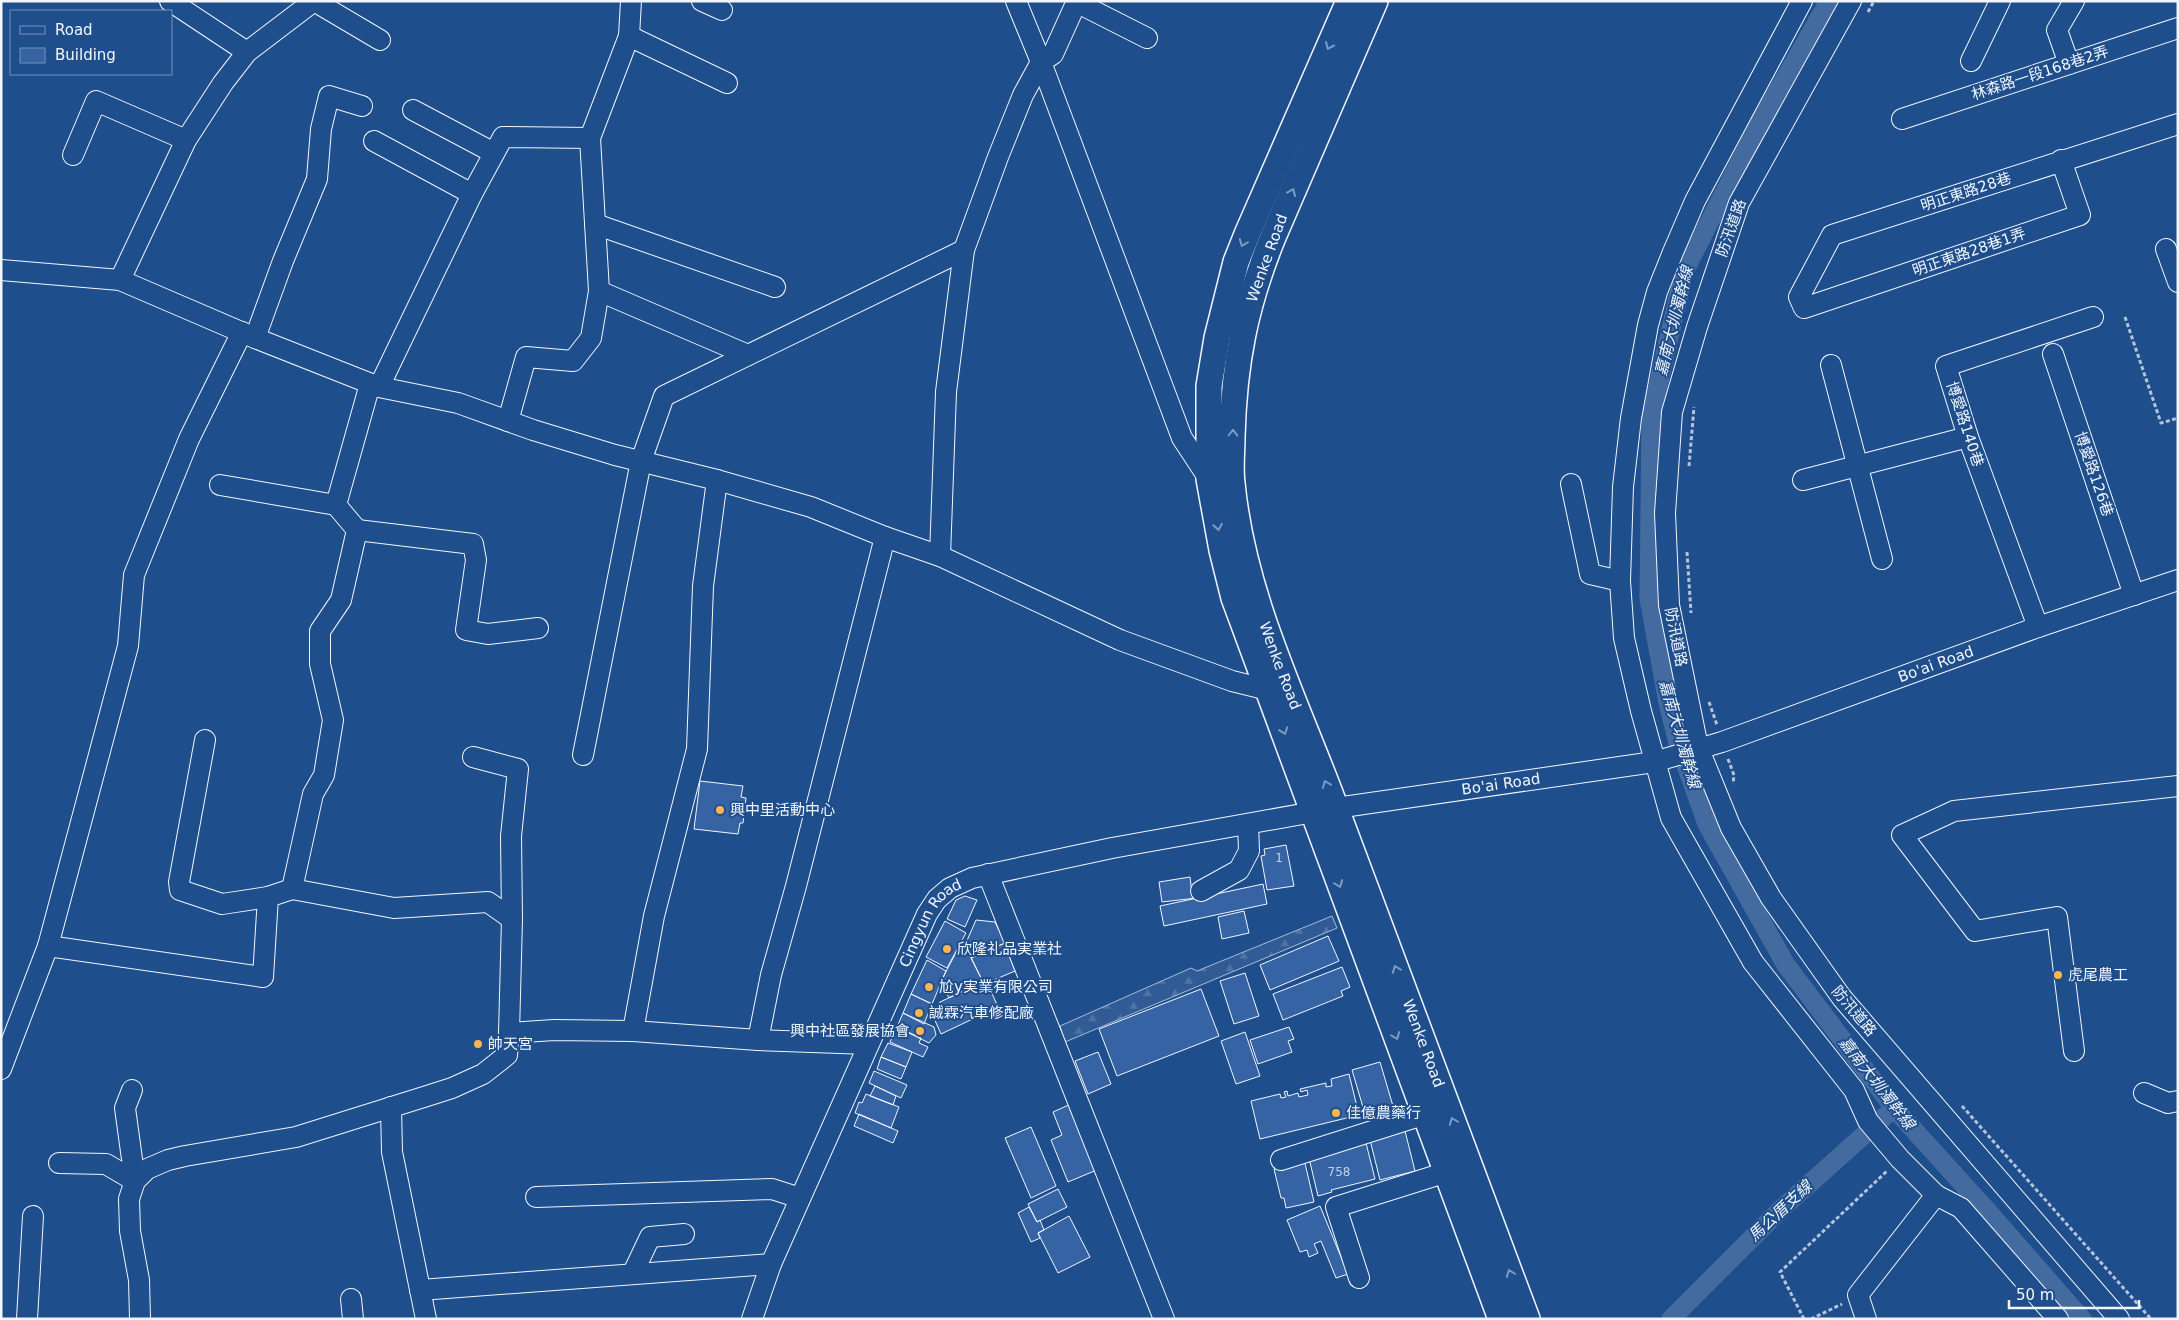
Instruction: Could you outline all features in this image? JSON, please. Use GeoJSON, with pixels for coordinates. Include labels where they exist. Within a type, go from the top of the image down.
{"type":"FeatureCollection","features":[{"type":"Feature","properties":{"kind":"main road","name":"Wenke Road"},"geometry":{"type":"LineString","coordinates":[[1375,1],[1352,13],[1236,262],[1217,338],[1209,386],[1220,480],[1222,550],[1234,598],[1281,693],[1324,810],[1527,1319]]}},
{"type":"Feature","properties":{"kind":"main road","name":"Wenke Road"},"geometry":{"type":"LineString","coordinates":[[1324,810],[1426,1114],[1501,1319]]}},
{"type":"Feature","properties":{"kind":"street"},"geometry":{"type":"LineString","coordinates":[[170,1],[247,52]]}},
{"type":"Feature","properties":{"kind":"street"},"geometry":{"type":"LineString","coordinates":[[120,280],[186,140],[223,83],[247,52],[314,1],[380,40]]}},
{"type":"Feature","properties":{"kind":"street"},"geometry":{"type":"LineString","coordinates":[[508,421],[526,357],[574,361],[591,338],[598,291],[590,138],[629,36],[632,1]]}},
{"type":"Feature","properties":{"kind":"street"},"geometry":{"type":"LineString","coordinates":[[702,1],[722,10]]}},
{"type":"Feature","properties":{"kind":"street"},"geometry":{"type":"LineString","coordinates":[[1016,1],[1041,62],[1182,438],[1220,480]]}},
{"type":"Feature","properties":{"kind":"street"},"geometry":{"type":"LineString","coordinates":[[1802,1],[1695,201],[1657,292],[1648,325],[1631,418],[1623,486],[1620,581],[1624,638],[1660,761],[1671,818],[1753,962],[1854,1090],[1868,1121],[1900,1159],[1936,1196],[1961,1208],[2058,1319]]}},
{"type":"Feature","properties":{"kind":"street","name":"防汛道路"},"geometry":{"type":"LineString","coordinates":[[1851,1],[1739,203],[1697,327],[1672,412],[1665,513],[1669,605],[1697,751],[1731,828],[1771,898],[1842,998],[2119,1319]]}},
{"type":"Feature","properties":{"kind":"street"},"geometry":{"type":"LineString","coordinates":[[1970,61],[2000,1]]}},
{"type":"Feature","properties":{"kind":"street"},"geometry":{"type":"LineString","coordinates":[[2069,64],[2057,30],[2074,1]]}},
{"type":"Feature","properties":{"kind":"street"},"geometry":{"type":"LineString","coordinates":[[940,556],[946,392],[964,250],[998,157],[1023,95],[1041,62],[1052,54],[1076,2],[1147,38]]}},
{"type":"Feature","properties":{"kind":"street","name":"林森路一段168巷2弄"},"geometry":{"type":"LineString","coordinates":[[1902,119],[2178,28]]}},
{"type":"Feature","properties":{"kind":"street"},"geometry":{"type":"LineString","coordinates":[[629,36],[727,83]]}},
{"type":"Feature","properties":{"kind":"street"},"geometry":{"type":"LineString","coordinates":[[1,1069],[48,946],[128,646],[134,575],[189,439],[248,335],[283,261],[317,179],[321,129],[329,96],[362,106]]}},
{"type":"Feature","properties":{"kind":"street"},"geometry":{"type":"LineString","coordinates":[[73,155],[96,101],[186,140]]}},
{"type":"Feature","properties":{"kind":"street"},"geometry":{"type":"LineString","coordinates":[[413,110],[494,153]]}},
{"type":"Feature","properties":{"kind":"street","name":"明正東路28巷"},"geometry":{"type":"LineString","coordinates":[[1804,308],[1799,297],[1832,235],[2178,124]]}},
{"type":"Feature","properties":{"kind":"street"},"geometry":{"type":"LineString","coordinates":[[336,505],[374,386],[503,137],[590,138]]}},
{"type":"Feature","properties":{"kind":"street"},"geometry":{"type":"LineString","coordinates":[[374,141],[472,194]]}},
{"type":"Feature","properties":{"kind":"street","name":"明正東路28巷1弄"},"geometry":{"type":"LineString","coordinates":[[1804,308],[2080,215],[2061,160]]}},
{"type":"Feature","properties":{"kind":"street"},"geometry":{"type":"LineString","coordinates":[[595,224],[775,287]]}},
{"type":"Feature","properties":{"kind":"street"},"geometry":{"type":"LineString","coordinates":[[2166,249],[2178,282]]}},
{"type":"Feature","properties":{"kind":"street"},"geometry":{"type":"LineString","coordinates":[[583,755],[641,461],[664,396],[964,250]]}},
{"type":"Feature","properties":{"kind":"street"},"geometry":{"type":"LineString","coordinates":[[1,270],[120,280],[374,386],[458,402],[578,444],[717,480],[811,507],[885,537],[940,556],[1120,640],[1232,681],[1281,693]]}},
{"type":"Feature","properties":{"kind":"street"},"geometry":{"type":"LineString","coordinates":[[598,291],[748,355]]}},
{"type":"Feature","properties":{"kind":"street","name":"博愛路140巷"},"geometry":{"type":"LineString","coordinates":[[2038,627],[1968,437],[1946,366],[2093,317]]}},
{"type":"Feature","properties":{"kind":"street","name":"博愛路126巷"},"geometry":{"type":"LineString","coordinates":[[2053,354],[2134,595]]}},
{"type":"Feature","properties":{"kind":"street"},"geometry":{"type":"LineString","coordinates":[[1831,365],[1882,559]]}},
{"type":"Feature","properties":{"kind":"street"},"geometry":{"type":"LineString","coordinates":[[1804,480],[1968,437]]}},
{"type":"Feature","properties":{"kind":"street"},"geometry":{"type":"LineString","coordinates":[[633,1031],[654,916],[697,749],[703,586],[717,480]]}},
{"type":"Feature","properties":{"kind":"street"},"geometry":{"type":"LineString","coordinates":[[1571,484],[1590,574],[1620,581]]}},
{"type":"Feature","properties":{"kind":"street"},"geometry":{"type":"LineString","coordinates":[[220,485],[336,505],[357,530],[473,544],[476,560],[466,630],[488,634],[538,628]]}},
{"type":"Feature","properties":{"kind":"street"},"geometry":{"type":"LineString","coordinates":[[292,889],[313,794],[324,776],[333,720],[330,699],[320,664],[320,631],[341,600],[357,530]]}},
{"type":"Feature","properties":{"kind":"street"},"geometry":{"type":"LineString","coordinates":[[758,1040],[771,975],[796,886],[885,537]]}},
{"type":"Feature","properties":{"kind":"street","name":"Bo'ai Road"},"geometry":{"type":"LineString","coordinates":[[1324,810],[1660,761],[1697,751],[2038,627],[2178,580]]}},
{"type":"Feature","properties":{"kind":"street"},"geometry":{"type":"LineString","coordinates":[[205,740],[179,882],[180,890],[222,904],[268,897],[292,889],[394,908],[488,902],[512,919]]}},
{"type":"Feature","properties":{"kind":"street"},"geometry":{"type":"LineString","coordinates":[[135,1181],[147,1169],[168,1160],[296,1137],[452,1088],[483,1074],[507,1055],[512,919],[511,836],[518,769],[473,757]]}},
{"type":"Feature","properties":{"kind":"street"},"geometry":{"type":"LineString","coordinates":[[2074,1051],[2056,917],[1975,930],[1902,835],[1954,811],[2178,786]]}},
{"type":"Feature","properties":{"kind":"street","name":"Cingyun Road"},"geometry":{"type":"LineString","coordinates":[[752,1319],[771,1264],[800,1198],[927,914],[937,899],[950,888],[972,878],[988,874],[1112,848],[1324,810]]}},
{"type":"Feature","properties":{"kind":"street"},"geometry":{"type":"LineString","coordinates":[[1202,891],[1239,870],[1249,851],[1248,824]]}},
{"type":"Feature","properties":{"kind":"street"},"geometry":{"type":"LineString","coordinates":[[988,874],[1164,1319]]}},
{"type":"Feature","properties":{"kind":"street"},"geometry":{"type":"LineString","coordinates":[[48,946],[263,976],[268,897]]}},
{"type":"Feature","properties":{"kind":"street"},"geometry":{"type":"LineString","coordinates":[[509,1033],[554,1030],[633,1031],[758,1040],[868,1044]]}},
{"type":"Feature","properties":{"kind":"street"},"geometry":{"type":"LineString","coordinates":[[132,1090],[125,1108],[135,1181],[129,1199],[130,1231],[139,1280],[140,1319]]}},
{"type":"Feature","properties":{"kind":"street"},"geometry":{"type":"LineString","coordinates":[[2144,1093],[2168,1103],[2178,1101]]}},
{"type":"Feature","properties":{"kind":"street"},"geometry":{"type":"LineString","coordinates":[[391,1107],[392,1152],[426,1319]]}},
{"type":"Feature","properties":{"kind":"street"},"geometry":{"type":"LineString","coordinates":[[1281,1160],[1426,1114]]}},
{"type":"Feature","properties":{"kind":"street"},"geometry":{"type":"LineString","coordinates":[[58,1162],[106,1164],[135,1181]]}},
{"type":"Feature","properties":{"kind":"street"},"geometry":{"type":"LineString","coordinates":[[1359,1278],[1336,1208],[1447,1172]]}},
{"type":"Feature","properties":{"kind":"street"},"geometry":{"type":"LineString","coordinates":[[536,1197],[772,1189],[800,1198]]}},
{"type":"Feature","properties":{"kind":"street"},"geometry":{"type":"LineString","coordinates":[[1866,1319],[1858,1296],[1936,1196]]}},
{"type":"Feature","properties":{"kind":"street"},"geometry":{"type":"LineString","coordinates":[[27,1319],[33,1216]]}},
{"type":"Feature","properties":{"kind":"street"},"geometry":{"type":"LineString","coordinates":[[633,1273],[650,1237],[684,1234]]}},
{"type":"Feature","properties":{"kind":"street"},"geometry":{"type":"LineString","coordinates":[[420,1290],[771,1264]]}},
{"type":"Feature","properties":{"kind":"street"},"geometry":{"type":"LineString","coordinates":[[351,1299],[353,1319]]}},
{"type":"Feature","properties":{"kind":"path"},"geometry":{"type":"LineString","coordinates":[[2125,317],[2161,423],[2178,418]]}},
{"type":"Feature","properties":{"kind":"path"},"geometry":{"type":"LineString","coordinates":[[1804,1319],[1780,1272],[1900,1159]]}},
{"type":"Feature","properties":{"kind":"path"},"geometry":{"type":"LineString","coordinates":[[1811,1319],[1858,1296]]}},
{"type":"Feature","properties":{"kind":"green space"},"geometry":{"type":"Polygon","coordinates":[[[1332,916],[1337,928],[1065,1042],[1060,1026],[1191,968],[1197,971],[1332,916]]]}},
{"type":"Feature","properties":{"kind":"building","name":"興中里活動中心"},"geometry":{"type":"Polygon","coordinates":[[[700,781],[743,786],[741,797],[746,798],[743,823],[740,823],[738,834],[694,829],[700,781]]]}},
{"type":"Feature","properties":{"kind":"building"},"geometry":{"type":"Polygon","coordinates":[[[1286,845],[1294,886],[1267,890],[1261,856],[1265,855],[1264,849],[1286,845]]]}},
{"type":"Feature","properties":{"kind":"building"},"geometry":{"type":"Polygon","coordinates":[[[1190,877],[1192,893],[1196,898],[1162,902],[1159,882],[1190,877]]]}},
{"type":"Feature","properties":{"kind":"building"},"geometry":{"type":"Polygon","coordinates":[[[1263,884],[1267,904],[1164,926],[1160,906],[1263,884]]]}},
{"type":"Feature","properties":{"kind":"building"},"geometry":{"type":"Polygon","coordinates":[[[965,896],[977,900],[965,927],[947,919],[956,900],[965,896]]]}},
{"type":"Feature","properties":{"kind":"building"},"geometry":{"type":"Polygon","coordinates":[[[1244,911],[1249,933],[1222,939],[1218,917],[1244,911]]]}},
{"type":"Feature","properties":{"kind":"building"},"geometry":{"type":"Polygon","coordinates":[[[976,920],[995,922],[1005,943],[971,958],[965,945],[976,920]]]}},
{"type":"Feature","properties":{"kind":"building"},"geometry":{"type":"Polygon","coordinates":[[[945,921],[966,933],[947,968],[926,957],[945,921]]]}},
{"type":"Feature","properties":{"kind":"building"},"geometry":{"type":"Polygon","coordinates":[[[1328,936],[1339,961],[1270,990],[1260,965],[1328,936]]]}},
{"type":"Feature","properties":{"kind":"building"},"geometry":{"type":"Polygon","coordinates":[[[1005,943],[1015,971],[987,983],[986,980],[983,982],[971,958],[1005,943]]]}},
{"type":"Feature","properties":{"kind":"building"},"geometry":{"type":"Polygon","coordinates":[[[965,945],[983,982],[949,998],[941,981],[959,947],[965,945]]]}},
{"type":"Feature","properties":{"kind":"building"},"geometry":{"type":"Polygon","coordinates":[[[927,960],[946,971],[932,1004],[911,994],[927,960]]]}},
{"type":"Feature","properties":{"kind":"building"},"geometry":{"type":"Polygon","coordinates":[[[1342,967],[1350,987],[1341,991],[1343,996],[1283,1020],[1273,994],[1342,967]]]}},
{"type":"Feature","properties":{"kind":"building"},"geometry":{"type":"Polygon","coordinates":[[[1245,973],[1259,1016],[1234,1024],[1220,981],[1245,973]]]}},
{"type":"Feature","properties":{"kind":"building"},"geometry":{"type":"Polygon","coordinates":[[[986,980],[998,1007],[941,1034],[933,1016],[940,1002],[986,980]]]}},
{"type":"Feature","properties":{"kind":"building"},"geometry":{"type":"Polygon","coordinates":[[[1201,989],[1219,1036],[1117,1076],[1099,1029],[1201,989]]]}},
{"type":"Feature","properties":{"kind":"building"},"geometry":{"type":"Polygon","coordinates":[[[911,994],[932,1004],[924,1024],[903,1013],[911,994]]]}},
{"type":"Feature","properties":{"kind":"building","name":"興中社區發展協會"},"geometry":{"type":"Polygon","coordinates":[[[903,1013],[934,1027],[936,1035],[929,1043],[897,1027],[903,1013]]]}},
{"type":"Feature","properties":{"kind":"building"},"geometry":{"type":"Polygon","coordinates":[[[897,1027],[921,1038],[919,1043],[928,1047],[923,1057],[890,1042],[897,1027]]]}},
{"type":"Feature","properties":{"kind":"building"},"geometry":{"type":"Polygon","coordinates":[[[1289,1027],[1294,1039],[1288,1041],[1292,1052],[1258,1064],[1250,1040],[1289,1027]]]}},
{"type":"Feature","properties":{"kind":"building"},"geometry":{"type":"Polygon","coordinates":[[[1245,1032],[1260,1076],[1236,1084],[1221,1041],[1245,1032]]]}},
{"type":"Feature","properties":{"kind":"building"},"geometry":{"type":"Polygon","coordinates":[[[888,1043],[912,1052],[906,1067],[881,1057],[888,1043]]]}},
{"type":"Feature","properties":{"kind":"building"},"geometry":{"type":"Polygon","coordinates":[[[1098,1052],[1111,1084],[1088,1094],[1075,1061],[1098,1052]]]}},
{"type":"Feature","properties":{"kind":"building"},"geometry":{"type":"Polygon","coordinates":[[[881,1057],[906,1067],[901,1079],[877,1069],[881,1057]]]}},
{"type":"Feature","properties":{"kind":"building"},"geometry":{"type":"Polygon","coordinates":[[[1380,1062],[1393,1106],[1365,1114],[1352,1070],[1380,1062]]]}},
{"type":"Feature","properties":{"kind":"building"},"geometry":{"type":"Polygon","coordinates":[[[874,1071],[907,1085],[901,1098],[869,1083],[874,1071]]]}},
{"type":"Feature","properties":{"kind":"building"},"geometry":{"type":"Polygon","coordinates":[[[1349,1074],[1359,1115],[1260,1139],[1251,1101],[1280,1094],[1281,1098],[1286,1097],[1284,1092],[1287,1091],[1288,1096],[1298,1093],[1299,1097],[1308,1095],[1307,1090],[1301,1092],[1300,1089],[1326,1083],[1326,1087],[1332,1086],[1331,1079],[1349,1074]]]}},
{"type":"Feature","properties":{"kind":"building"},"geometry":{"type":"Polygon","coordinates":[[[875,1086],[896,1096],[893,1105],[870,1096],[875,1086]]]}},
{"type":"Feature","properties":{"kind":"building"},"geometry":{"type":"Polygon","coordinates":[[[866,1094],[899,1107],[891,1128],[855,1113],[859,1102],[862,1103],[866,1094]]]}},
{"type":"Feature","properties":{"kind":"building"},"geometry":{"type":"Polygon","coordinates":[[[1071,1104],[1099,1169],[1068,1182],[1051,1140],[1062,1135],[1053,1112],[1071,1104]]]}},
{"type":"Feature","properties":{"kind":"building"},"geometry":{"type":"Polygon","coordinates":[[[859,1114],[898,1131],[893,1143],[854,1126],[859,1114]]]}},
{"type":"Feature","properties":{"kind":"building"},"geometry":{"type":"Polygon","coordinates":[[[1031,1127],[1056,1186],[1031,1198],[1005,1138],[1031,1127]]]}},
{"type":"Feature","properties":{"kind":"building"},"geometry":{"type":"Polygon","coordinates":[[[1405,1131],[1415,1171],[1380,1180],[1370,1140],[1405,1131]]]}},
{"type":"Feature","properties":{"kind":"building"},"geometry":{"type":"Polygon","coordinates":[[[1366,1143],[1375,1179],[1331,1190],[1332,1192],[1318,1196],[1309,1158],[1366,1143]]]}},
{"type":"Feature","properties":{"kind":"building"},"geometry":{"type":"Polygon","coordinates":[[[1304,1159],[1314,1202],[1286,1208],[1284,1198],[1281,1198],[1274,1169],[1294,1164],[1304,1159]]]}},
{"type":"Feature","properties":{"kind":"building"},"geometry":{"type":"Polygon","coordinates":[[[1058,1189],[1067,1207],[1037,1222],[1028,1204],[1058,1189]]]}},
{"type":"Feature","properties":{"kind":"building"},"geometry":{"type":"Polygon","coordinates":[[[1320,1206],[1348,1274],[1336,1278],[1321,1241],[1314,1244],[1318,1253],[1309,1257],[1307,1250],[1300,1252],[1287,1220],[1320,1206]]]}},
{"type":"Feature","properties":{"kind":"building"},"geometry":{"type":"Polygon","coordinates":[[[1029,1207],[1037,1222],[1040,1220],[1044,1230],[1038,1233],[1040,1238],[1031,1242],[1018,1213],[1029,1207]]]}},
{"type":"Feature","properties":{"kind":"building"},"geometry":{"type":"Polygon","coordinates":[[[1069,1216],[1090,1257],[1058,1273],[1038,1233],[1069,1216]]]}},
{"type":"Feature","properties":{"kind":"waterway","name":"嘉南大圳濁幹線"},"geometry":{"type":"LineString","coordinates":[[1829,1],[1758,126],[1684,272],[1651,417],[1649,599],[1668,703],[1678,743],[1707,824],[1786,965],[1894,1108],[2082,1319]]}},
{"type":"Feature","properties":{"kind":"waterway","name":"馬公厝支線"},"geometry":{"type":"LineString","coordinates":[[1671,1319],[1779,1211],[1894,1108]]}},
{"type":"Feature","properties":{"kind":"place","name":"興中里活動中心"},"geometry":{"type":"Point","coordinates":[720,810]}},
{"type":"Feature","properties":{"kind":"place","name":"欣隆礼品実業社"},"geometry":{"type":"Point","coordinates":[947,949]}},
{"type":"Feature","properties":{"kind":"place","name":"虎尾農工"},"geometry":{"type":"Point","coordinates":[2058,975]}},
{"type":"Feature","properties":{"kind":"place","name":"尬y実業有限公司"},"geometry":{"type":"Point","coordinates":[929,987]}},
{"type":"Feature","properties":{"kind":"place","name":"誠霖汽車修配廠"},"geometry":{"type":"Point","coordinates":[919,1013]}},
{"type":"Feature","properties":{"kind":"place","name":"興中社區發展協會"},"geometry":{"type":"Point","coordinates":[920,1031]}},
{"type":"Feature","properties":{"kind":"place","name":"帥天宮"},"geometry":{"type":"Point","coordinates":[478,1044]}},
{"type":"Feature","properties":{"kind":"place","name":"佳億農藥行"},"geometry":{"type":"Point","coordinates":[1336,1113]}}]}
